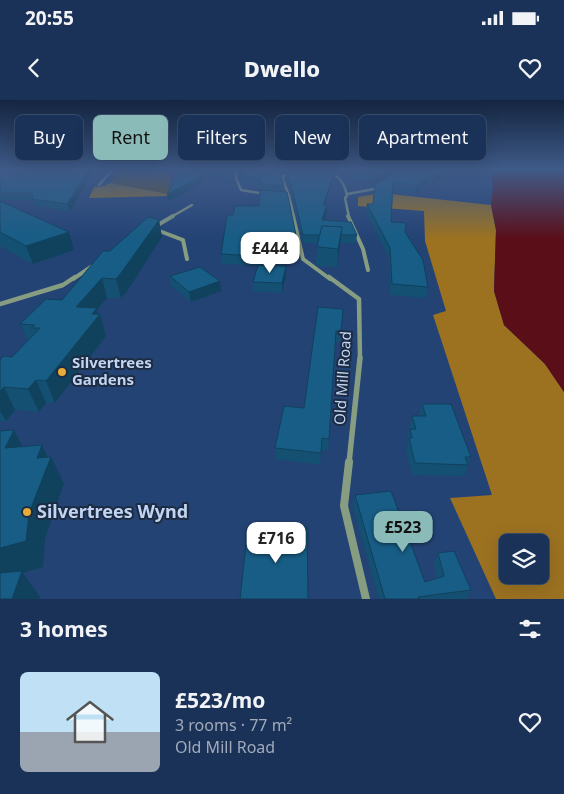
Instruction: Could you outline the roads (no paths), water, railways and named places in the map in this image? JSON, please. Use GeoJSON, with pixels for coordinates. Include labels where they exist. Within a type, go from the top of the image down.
{"type":"FeatureCollection","features":[{"type":"Feature","properties":{"kind":"street"},"geometry":{"type":"LineString","coordinates":[[249,192],[289,196],[288,192]]}},
{"type":"Feature","properties":{"kind":"street"},"geometry":{"type":"LineString","coordinates":[[367,192],[347,194],[346,211],[351,228],[360,243],[368,270]]}},
{"type":"Feature","properties":{"kind":"street","name":"Old Mill Road"},"geometry":{"type":"LineString","coordinates":[[289,196],[303,259],[359,300],[360,346],[344,506],[366,599]]}},
{"type":"Feature","properties":{"kind":"street"},"geometry":{"type":"LineString","coordinates":[[187,259],[182,240],[151,229],[192,205]]}},
{"type":"Feature","properties":{"kind":"street"},"geometry":{"type":"LineString","coordinates":[[0,304],[63,285],[97,263]]}},
{"type":"Feature","properties":{"kind":"place","name":"Silvertrees Gardens"},"geometry":{"type":"Point","coordinates":[62,372]}},
{"type":"Feature","properties":{"kind":"place","name":"Silvertrees Wynd"},"geometry":{"type":"Point","coordinates":[27,512]}}]}
